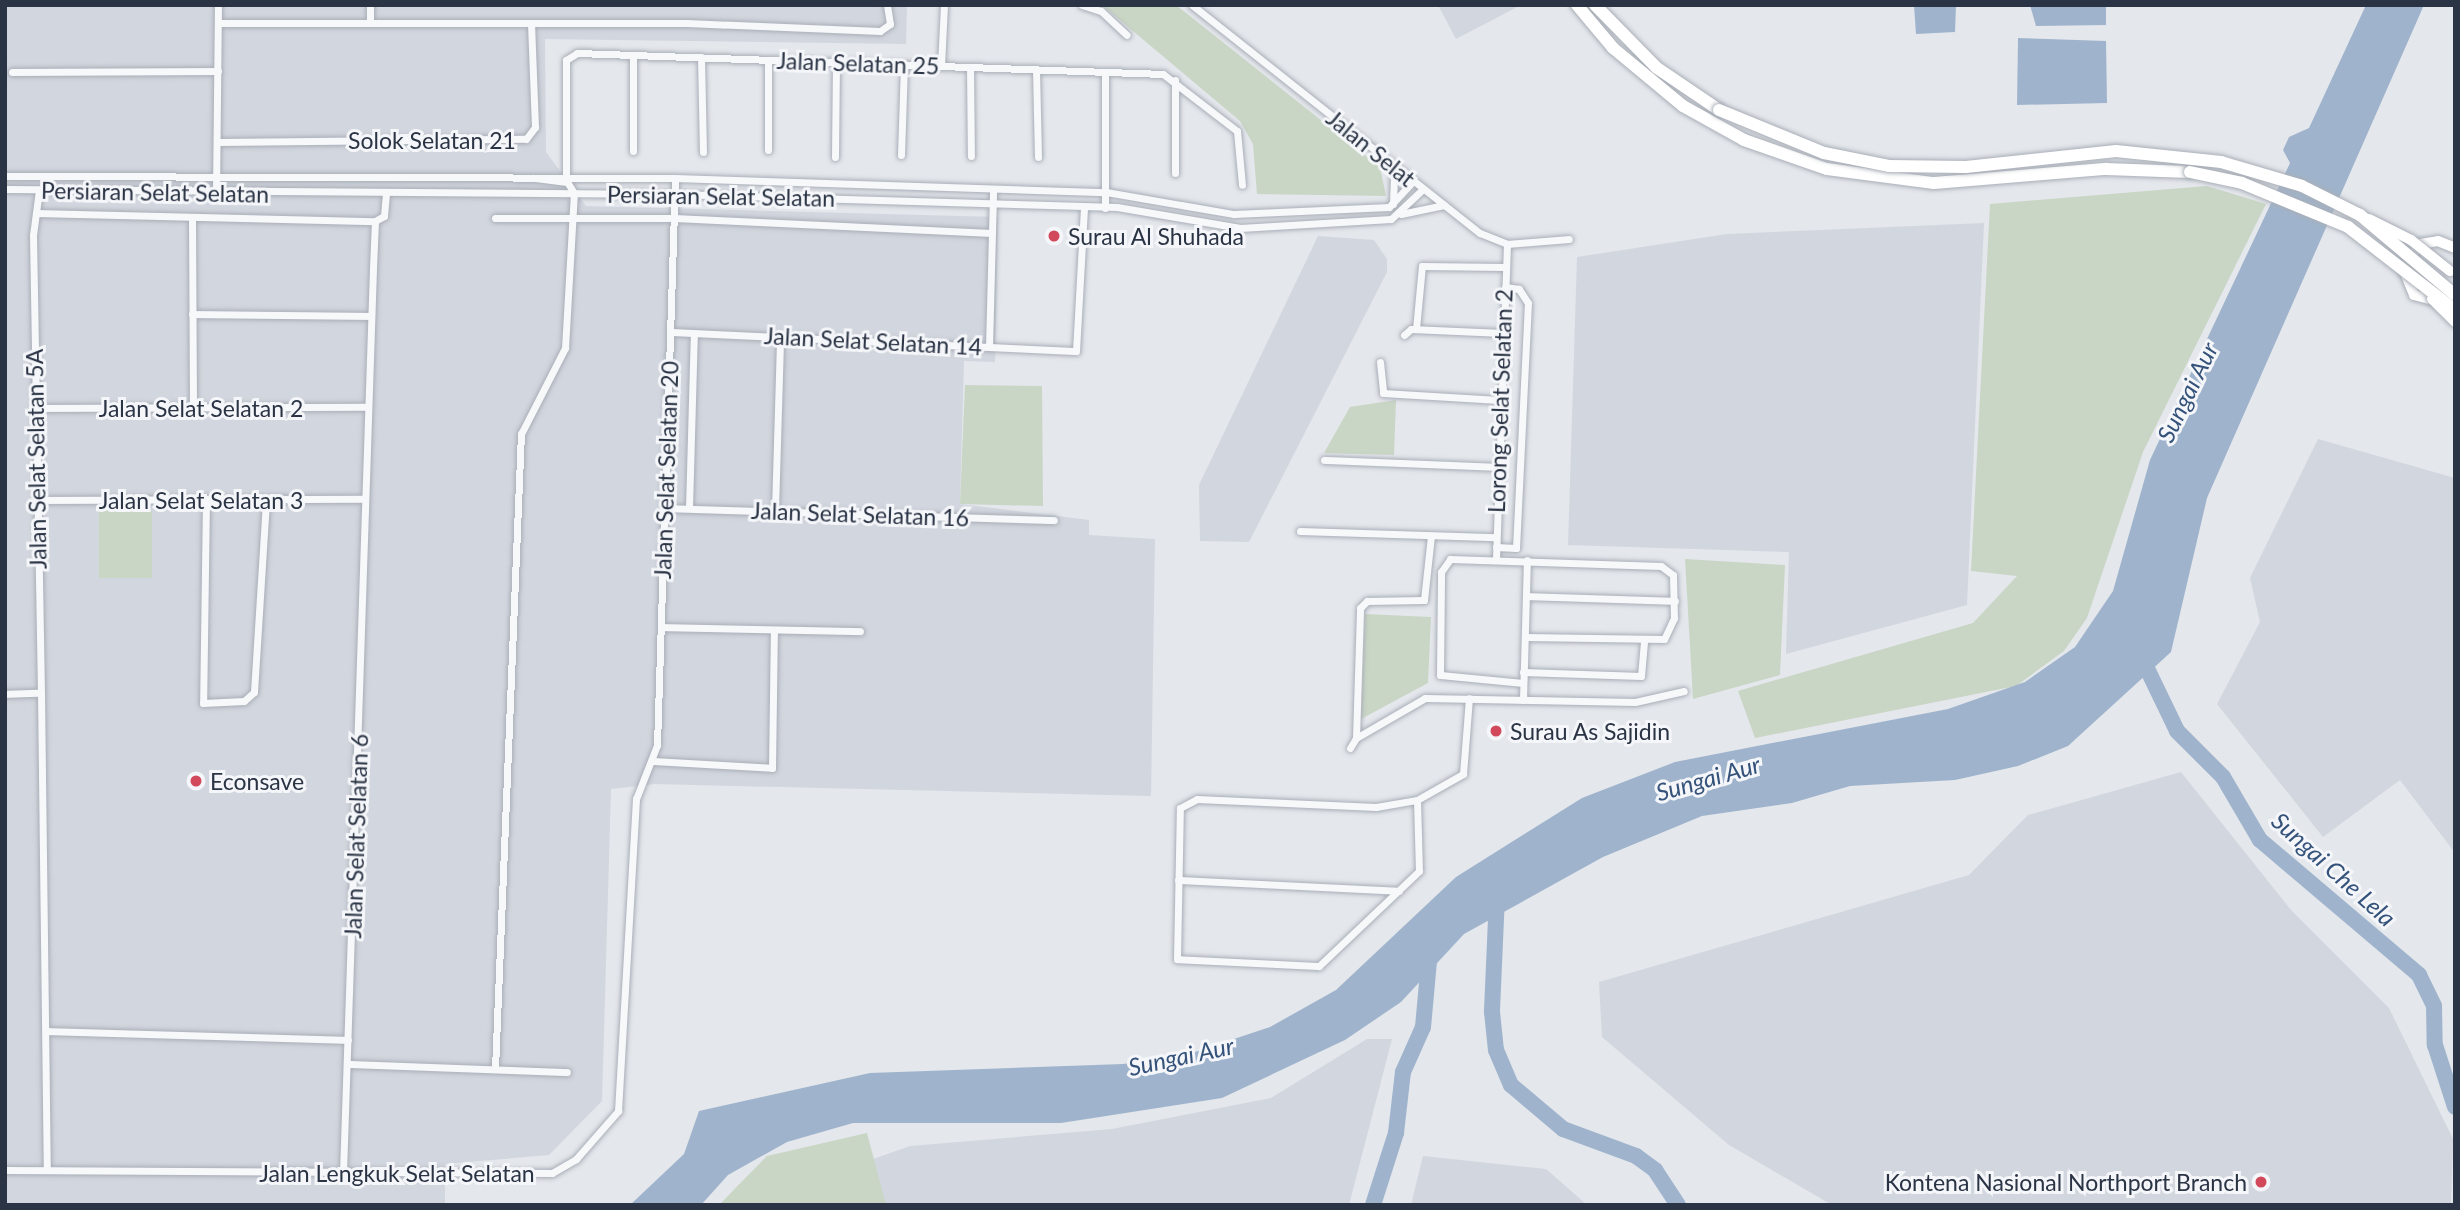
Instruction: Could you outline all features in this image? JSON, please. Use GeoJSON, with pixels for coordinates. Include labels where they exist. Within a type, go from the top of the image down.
{"type":"FeatureCollection","features":[{"type":"Feature","properties":{"kind":"main road"},"geometry":{"type":"LineString","coordinates":[[1577,5],[1638,71],[1711,123],[1770,152],[1880,179],[1957,182],[2106,169],[2190,172],[2242,183],[2348,227],[2455,313]]}},
{"type":"Feature","properties":{"kind":"main road"},"geometry":{"type":"LineString","coordinates":[[1595,5],[1657,68],[1719,110],[1824,153],[1889,166],[1966,167],[2116,151],[2221,162],[2302,186],[2360,215],[2451,297]]}},
{"type":"Feature","properties":{"kind":"street"},"geometry":{"type":"LineString","coordinates":[[216,193],[218,5]]}},
{"type":"Feature","properties":{"kind":"street"},"geometry":{"type":"LineString","coordinates":[[370,5],[370,22]]}},
{"type":"Feature","properties":{"kind":"street"},"geometry":{"type":"LineString","coordinates":[[218,23],[370,22],[880,31],[890,24],[887,5]]}},
{"type":"Feature","properties":{"kind":"street"},"geometry":{"type":"LineString","coordinates":[[941,66],[944,5]]}},
{"type":"Feature","properties":{"kind":"street"},"geometry":{"type":"LineString","coordinates":[[1082,5],[1101,11],[1127,35]]}},
{"type":"Feature","properties":{"kind":"street","name":"Jalan Selat"},"geometry":{"type":"LineString","coordinates":[[1192,5],[1480,233],[1507,244],[1569,239]]}},
{"type":"Feature","properties":{"kind":"street","name":"Solok Selatan 21"},"geometry":{"type":"LineString","coordinates":[[218,142],[526,139],[535,127],[531,24]]}},
{"type":"Feature","properties":{"kind":"street","name":"Jalan Selatan 25"},"geometry":{"type":"LineString","coordinates":[[566,177],[566,60],[577,53],[1105,72],[1175,80],[1210,105],[1241,142],[1242,185]]}},
{"type":"Feature","properties":{"kind":"street"},"geometry":{"type":"LineString","coordinates":[[633,55],[633,151]]}},
{"type":"Feature","properties":{"kind":"street"},"geometry":{"type":"LineString","coordinates":[[701,57],[703,152]]}},
{"type":"Feature","properties":{"kind":"street"},"geometry":{"type":"LineString","coordinates":[[768,60],[768,150]]}},
{"type":"Feature","properties":{"kind":"street"},"geometry":{"type":"LineString","coordinates":[[835,157],[836,62]]}},
{"type":"Feature","properties":{"kind":"street"},"geometry":{"type":"LineString","coordinates":[[901,155],[904,64]]}},
{"type":"Feature","properties":{"kind":"street"},"geometry":{"type":"LineString","coordinates":[[971,67],[971,156]]}},
{"type":"Feature","properties":{"kind":"street"},"geometry":{"type":"LineString","coordinates":[[1036,69],[1038,157]]}},
{"type":"Feature","properties":{"kind":"street"},"geometry":{"type":"LineString","coordinates":[[12,72],[218,71]]}},
{"type":"Feature","properties":{"kind":"street"},"geometry":{"type":"LineString","coordinates":[[1105,72],[1105,208]]}},
{"type":"Feature","properties":{"kind":"street"},"geometry":{"type":"LineString","coordinates":[[1175,80],[1175,173]]}},
{"type":"Feature","properties":{"kind":"street"},"geometry":{"type":"LineString","coordinates":[[1393,205],[1394,167]]}},
{"type":"Feature","properties":{"kind":"street","name":"Persiaran Selat Selatan"},"geometry":{"type":"LineString","coordinates":[[5,176],[217,180],[675,178],[1106,192],[1220,213],[1393,205]]}},
{"type":"Feature","properties":{"kind":"street"},"geometry":{"type":"LineString","coordinates":[[495,1069],[521,434],[565,348],[574,193],[567,182],[531,177]]}},
{"type":"Feature","properties":{"kind":"street","name":"Jalan Selat Selatan 20"},"geometry":{"type":"LineString","coordinates":[[652,761],[666,508],[675,178]]}},
{"type":"Feature","properties":{"kind":"street"},"geometry":{"type":"LineString","coordinates":[[1393,205],[1413,181]]}},
{"type":"Feature","properties":{"kind":"street","name":"Persiaran Selat Selatan"},"geometry":{"type":"LineString","coordinates":[[5,189],[216,193],[675,194],[1105,208],[1240,228],[1401,214],[1444,205]]}},
{"type":"Feature","properties":{"kind":"street"},"geometry":{"type":"LineString","coordinates":[[989,347],[993,189]]}},
{"type":"Feature","properties":{"kind":"street","name":"Jalan Selat Selatan 5A"},"geometry":{"type":"LineString","coordinates":[[39,190],[36,214],[35,408],[48,1031],[47,1170]]}},
{"type":"Feature","properties":{"kind":"street"},"geometry":{"type":"LineString","coordinates":[[1401,214],[1423,190]]}},
{"type":"Feature","properties":{"kind":"street","name":"Jalan Selat Selatan 6"},"geometry":{"type":"LineString","coordinates":[[343,1173],[375,221],[384,216],[386,194]]}},
{"type":"Feature","properties":{"kind":"street","name":"Jalan Selat Selatan 14"},"geometry":{"type":"LineString","coordinates":[[670,332],[1076,351],[1084,208]]}},
{"type":"Feature","properties":{"kind":"street"},"geometry":{"type":"LineString","coordinates":[[36,214],[375,221]]}},
{"type":"Feature","properties":{"kind":"street"},"geometry":{"type":"LineString","coordinates":[[2360,215],[2411,240],[2455,276]]}},
{"type":"Feature","properties":{"kind":"street"},"geometry":{"type":"LineString","coordinates":[[192,217],[193,408]]}},
{"type":"Feature","properties":{"kind":"street"},"geometry":{"type":"LineString","coordinates":[[495,218],[674,218],[992,233]]}},
{"type":"Feature","properties":{"kind":"street"},"geometry":{"type":"LineString","coordinates":[[2348,227],[2455,322]]}},
{"type":"Feature","properties":{"kind":"street"},"geometry":{"type":"LineString","coordinates":[[2455,248],[2438,241],[2420,244],[2403,268],[2414,295],[2451,297],[2455,313]]}},
{"type":"Feature","properties":{"kind":"street","name":"Lorong Selat Selatan 2"},"geometry":{"type":"LineString","coordinates":[[1496,558],[1499,400],[1507,244]]}},
{"type":"Feature","properties":{"kind":"street"},"geometry":{"type":"LineString","coordinates":[[1416,328],[1422,266],[1505,267]]}},
{"type":"Feature","properties":{"kind":"street"},"geometry":{"type":"LineString","coordinates":[[1496,547],[1516,548],[1528,303],[1519,289],[1505,287]]}},
{"type":"Feature","properties":{"kind":"street"},"geometry":{"type":"LineString","coordinates":[[192,314],[371,316]]}},
{"type":"Feature","properties":{"kind":"street"},"geometry":{"type":"LineString","coordinates":[[1404,335],[1416,328],[1503,333]]}},
{"type":"Feature","properties":{"kind":"street"},"geometry":{"type":"LineString","coordinates":[[689,508],[694,333]]}},
{"type":"Feature","properties":{"kind":"street"},"geometry":{"type":"LineString","coordinates":[[775,510],[780,337]]}},
{"type":"Feature","properties":{"kind":"street"},"geometry":{"type":"LineString","coordinates":[[1380,362],[1383,393],[1499,400]]}},
{"type":"Feature","properties":{"kind":"street","name":"Jalan Selat Selatan 2"},"geometry":{"type":"LineString","coordinates":[[35,408],[367,407]]}},
{"type":"Feature","properties":{"kind":"street"},"geometry":{"type":"LineString","coordinates":[[1324,460],[1497,467]]}},
{"type":"Feature","properties":{"kind":"street"},"geometry":{"type":"LineString","coordinates":[[206,499],[203,702],[244,701],[254,692],[266,499]]}},
{"type":"Feature","properties":{"kind":"street","name":"Jalan Selat Selatan 3"},"geometry":{"type":"LineString","coordinates":[[38,500],[365,499]]}},
{"type":"Feature","properties":{"kind":"street","name":"Jalan Selat Selatan 16"},"geometry":{"type":"LineString","coordinates":[[666,508],[1054,520]]}},
{"type":"Feature","properties":{"kind":"street"},"geometry":{"type":"LineString","coordinates":[[1300,531],[1496,537]]}},
{"type":"Feature","properties":{"kind":"street"},"geometry":{"type":"LineString","coordinates":[[1356,738],[1362,604],[1424,600],[1431,536]]}},
{"type":"Feature","properties":{"kind":"street"},"geometry":{"type":"LineString","coordinates":[[1523,683],[1440,675],[1443,565],[1450,559],[1496,558],[1661,566],[1673,575],[1675,600],[1672,632],[1644,641],[1525,636]]}},
{"type":"Feature","properties":{"kind":"street"},"geometry":{"type":"LineString","coordinates":[[1523,700],[1527,560]]}},
{"type":"Feature","properties":{"kind":"street"},"geometry":{"type":"LineString","coordinates":[[1527,596],[1675,600]]}},
{"type":"Feature","properties":{"kind":"street"},"geometry":{"type":"LineString","coordinates":[[661,627],[860,631]]}},
{"type":"Feature","properties":{"kind":"street"},"geometry":{"type":"LineString","coordinates":[[652,761],[772,768],[774,629]]}},
{"type":"Feature","properties":{"kind":"street"},"geometry":{"type":"LineString","coordinates":[[1523,672],[1641,676],[1644,641]]}},
{"type":"Feature","properties":{"kind":"street"},"geometry":{"type":"LineString","coordinates":[[1350,748],[1356,738],[1415,701],[1469,698],[1635,702],[1684,691]]}},
{"type":"Feature","properties":{"kind":"street"},"geometry":{"type":"LineString","coordinates":[[5,694],[41,693]]}},
{"type":"Feature","properties":{"kind":"street"},"geometry":{"type":"LineString","coordinates":[[1417,800],[1419,871],[1319,966],[1177,959],[1178,816],[1184,805],[1198,799],[1376,807],[1417,800],[1463,774],[1469,698]]}},
{"type":"Feature","properties":{"kind":"street","name":"Jalan Lengkuk Selat Selatan"},"geometry":{"type":"LineString","coordinates":[[5,1170],[552,1173],[576,1159],[618,1111],[636,799],[652,761]]}},
{"type":"Feature","properties":{"kind":"street"},"geometry":{"type":"LineString","coordinates":[[1178,880],[1399,891]]}},
{"type":"Feature","properties":{"kind":"street"},"geometry":{"type":"LineString","coordinates":[[48,1031],[348,1040]]}},
{"type":"Feature","properties":{"kind":"street"},"geometry":{"type":"LineString","coordinates":[[347,1065],[567,1072]]}},
{"type":"Feature","properties":{"kind":"street"},"geometry":{"type":"LineString","coordinates":[[327,1173],[343,1155],[355,1173]]}},
{"type":"Feature","properties":{"kind":"shaded area"},"geometry":{"type":"Polygon","coordinates":[[[5,5],[907,5],[906,44],[545,39],[546,152],[586,206],[998,217],[995,362],[964,361],[960,504],[1089,520],[1089,535],[1155,539],[1151,796],[655,784],[611,789],[602,1101],[549,1155],[445,1164],[445,1205],[5,1205],[5,5]]]}},
{"type":"Feature","properties":{"kind":"shaded area"},"geometry":{"type":"Polygon","coordinates":[[[1438,5],[1521,5],[1456,39],[1438,5]]]}},
{"type":"Feature","properties":{"kind":"shaded area"},"geometry":{"type":"Polygon","coordinates":[[[1984,223],[1967,605],[1786,654],[1789,552],[1568,545],[1577,257],[1727,234],[1984,223]]]}},
{"type":"Feature","properties":{"kind":"shaded area"},"geometry":{"type":"Polygon","coordinates":[[[1318,236],[1374,240],[1387,259],[1387,272],[1249,542],[1200,541],[1199,485],[1318,236]]]}},
{"type":"Feature","properties":{"kind":"shaded area"},"geometry":{"type":"Polygon","coordinates":[[[2318,439],[2455,478],[2455,853],[2400,780],[2323,837],[2217,704],[2260,622],[2250,578],[2318,439]]]}},
{"type":"Feature","properties":{"kind":"shaded area"},"geometry":{"type":"Polygon","coordinates":[[[2181,772],[2291,910],[2389,1008],[2453,1139],[2451,1205],[1832,1205],[1729,1145],[1602,1037],[1599,982],[1969,875],[2028,815],[2181,772]]]}},
{"type":"Feature","properties":{"kind":"shaded area"},"geometry":{"type":"Polygon","coordinates":[[[1367,1039],[1392,1039],[1349,1205],[764,1205],[778,1193],[910,1146],[1112,1129],[1271,1098],[1367,1039]]]}},
{"type":"Feature","properties":{"kind":"shaded area"},"geometry":{"type":"Polygon","coordinates":[[[1423,1156],[1546,1169],[1587,1205],[1411,1205],[1423,1156]]]}},
{"type":"Feature","properties":{"kind":"green space"},"geometry":{"type":"Polygon","coordinates":[[[1102,5],[1176,5],[1380,167],[1386,196],[1257,194],[1253,144],[1240,121],[1102,5]]]}},
{"type":"Feature","properties":{"kind":"green space"},"geometry":{"type":"Polygon","coordinates":[[[2207,186],[2266,204],[2143,452],[2087,618],[2064,651],[2016,686],[1755,738],[1738,691],[1973,623],[2017,576],[1971,571],[1990,204],[2207,186]]]}},
{"type":"Feature","properties":{"kind":"green space"},"geometry":{"type":"Polygon","coordinates":[[[965,385],[1042,386],[1043,506],[960,504],[965,385]]]}},
{"type":"Feature","properties":{"kind":"green space"},"geometry":{"type":"Polygon","coordinates":[[[1396,400],[1394,455],[1324,453],[1350,407],[1396,400]]]}},
{"type":"Feature","properties":{"kind":"green space"},"geometry":{"type":"Polygon","coordinates":[[[99,510],[152,511],[152,578],[99,578],[99,510]]]}},
{"type":"Feature","properties":{"kind":"green space"},"geometry":{"type":"Polygon","coordinates":[[[1685,559],[1785,565],[1780,675],[1693,699],[1685,559]]]}},
{"type":"Feature","properties":{"kind":"green space"},"geometry":{"type":"Polygon","coordinates":[[[1365,614],[1431,617],[1428,683],[1361,719],[1365,614]]]}},
{"type":"Feature","properties":{"kind":"green space"},"geometry":{"type":"Polygon","coordinates":[[[867,1133],[886,1205],[719,1205],[767,1156],[867,1133]]]}},
{"type":"Feature","properties":{"kind":"water"},"geometry":{"type":"Polygon","coordinates":[[[1914,5],[1956,5],[1955,32],[1916,34],[1914,5]]]}},
{"type":"Feature","properties":{"kind":"water"},"geometry":{"type":"Polygon","coordinates":[[[2030,5],[2106,5],[2106,25],[2036,26],[2030,5]]]}},
{"type":"Feature","properties":{"kind":"water","name":"Sungai Aur"},"geometry":{"type":"Polygon","coordinates":[[[2366,5],[2424,5],[2207,498],[2171,652],[2068,746],[2018,766],[1955,780],[1850,786],[1792,803],[1702,816],[1603,857],[1464,934],[1401,1002],[1345,1040],[1222,1098],[1061,1123],[853,1123],[787,1142],[728,1175],[701,1205],[630,1205],[684,1154],[699,1111],[870,1073],[1123,1064],[1186,1055],[1270,1027],[1336,990],[1456,877],[1582,798],[1675,762],[1948,709],[2025,682],[2075,647],[2113,591],[2150,460],[2290,163],[2283,150],[2289,137],[2309,128],[2366,5]]]}},
{"type":"Feature","properties":{"kind":"water"},"geometry":{"type":"Polygon","coordinates":[[[2018,38],[2106,41],[2107,103],[2017,105],[2018,38]]]}},
{"type":"Feature","properties":{"kind":"waterway","name":"Sungai Che Lela"},"geometry":{"type":"LineString","coordinates":[[2140,654],[2177,731],[2223,777],[2260,840],[2419,975],[2434,1006],[2435,1045],[2455,1107]]}},
{"type":"Feature","properties":{"kind":"waterway"},"geometry":{"type":"LineString","coordinates":[[1497,896],[1492,1012],[1496,1050],[1511,1085],[1563,1129],[1636,1156],[1655,1170],[1678,1205]]}},
{"type":"Feature","properties":{"kind":"waterway"},"geometry":{"type":"LineString","coordinates":[[1373,1205],[1396,1133],[1403,1072],[1423,1027],[1430,950]]}},
{"type":"Feature","properties":{"kind":"place","name":"Surau Al Shuhada"},"geometry":{"type":"Point","coordinates":[1054,236]}},
{"type":"Feature","properties":{"kind":"place","name":"Surau As Sajidin"},"geometry":{"type":"Point","coordinates":[1496,731]}},
{"type":"Feature","properties":{"kind":"place","name":"Econsave"},"geometry":{"type":"Point","coordinates":[196,781]}},
{"type":"Feature","properties":{"kind":"place","name":"Kontena Nasional Northport Branch"},"geometry":{"type":"Point","coordinates":[2261,1182]}}]}
